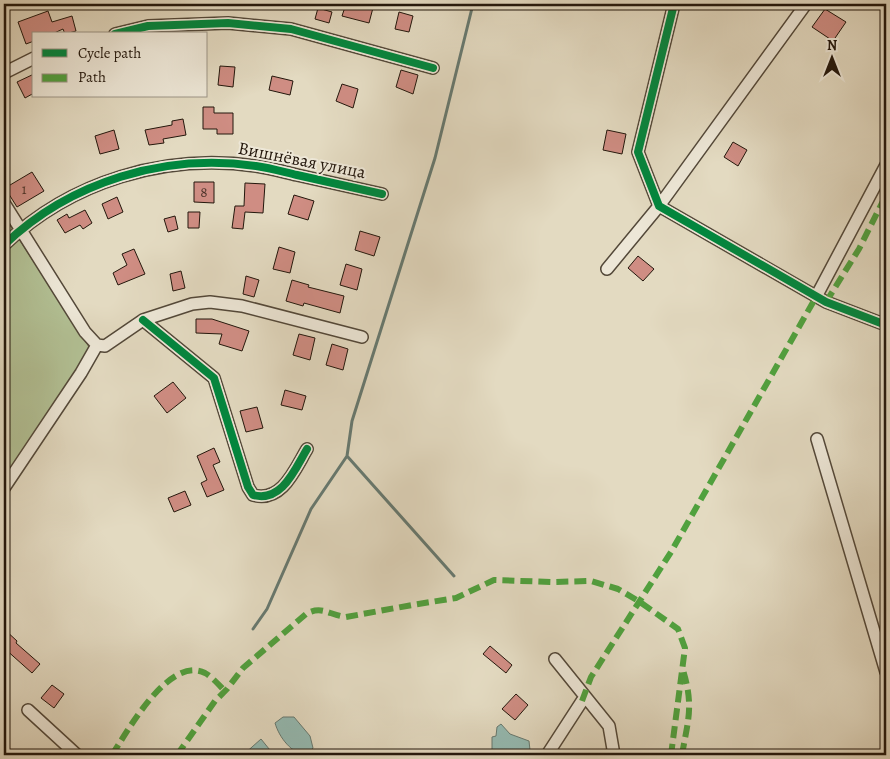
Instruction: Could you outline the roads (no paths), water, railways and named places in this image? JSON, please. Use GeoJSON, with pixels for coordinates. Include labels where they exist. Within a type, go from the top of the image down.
{"type":"FeatureCollection","features":[{"type":"Feature","properties":{"kind":"street"},"geometry":{"type":"LineString","coordinates":[[674,4],[638,152],[659,206],[816,297],[886,325]]}},
{"type":"Feature","properties":{"kind":"street"},"geometry":{"type":"LineString","coordinates":[[607,269],[659,206],[806,4]]}},
{"type":"Feature","properties":{"kind":"street"},"geometry":{"type":"LineString","coordinates":[[123,32],[148,26],[228,23],[291,29],[433,68]]}},
{"type":"Feature","properties":{"kind":"street"},"geometry":{"type":"LineString","coordinates":[[4,73],[32,59]]}},
{"type":"Feature","properties":{"kind":"street","name":"Вишнёвая улица"},"geometry":{"type":"LineString","coordinates":[[4,245],[20,229],[66,199],[96,185],[137,171],[179,164],[214,163],[257,166],[382,194]]}},
{"type":"Feature","properties":{"kind":"street"},"geometry":{"type":"LineString","coordinates":[[816,297],[886,165]]}},
{"type":"Feature","properties":{"kind":"street"},"geometry":{"type":"LineString","coordinates":[[4,203],[85,332],[97,345],[105,346],[143,320],[192,304],[222,302],[362,337]]}},
{"type":"Feature","properties":{"kind":"street"},"geometry":{"type":"LineString","coordinates":[[143,320],[214,378],[248,487],[253,495],[268,496],[280,490],[307,449]]}},
{"type":"Feature","properties":{"kind":"street"},"geometry":{"type":"LineString","coordinates":[[4,488],[81,373],[97,345]]}},
{"type":"Feature","properties":{"kind":"street"},"geometry":{"type":"LineString","coordinates":[[818,439],[886,672]]}},
{"type":"Feature","properties":{"kind":"street"},"geometry":{"type":"LineString","coordinates":[[555,659],[609,726],[614,755]]}},
{"type":"Feature","properties":{"kind":"street"},"geometry":{"type":"LineString","coordinates":[[547,755],[582,701]]}},
{"type":"Feature","properties":{"kind":"street"},"geometry":{"type":"LineString","coordinates":[[28,710],[77,755]]}},
{"type":"Feature","properties":{"kind":"water"},"geometry":{"type":"Polygon","coordinates":[[[283,717],[294,717],[310,736],[313,748],[308,755],[292,749],[283,739],[275,723],[283,717]]]}},
{"type":"Feature","properties":{"kind":"water"},"geometry":{"type":"Polygon","coordinates":[[[501,724],[510,734],[529,741],[529,755],[497,755],[492,750],[492,737],[496,736],[497,727],[501,724]]]}},
{"type":"Feature","properties":{"kind":"water"},"geometry":{"type":"Polygon","coordinates":[[[261,739],[274,755],[243,755],[261,739]]]}},
{"type":"Feature","properties":{"kind":"waterway"},"geometry":{"type":"LineString","coordinates":[[454,576],[347,456],[352,421],[435,158],[473,4]]}},
{"type":"Feature","properties":{"kind":"waterway"},"geometry":{"type":"LineString","coordinates":[[253,629],[267,609],[311,509],[347,456]]}}]}
